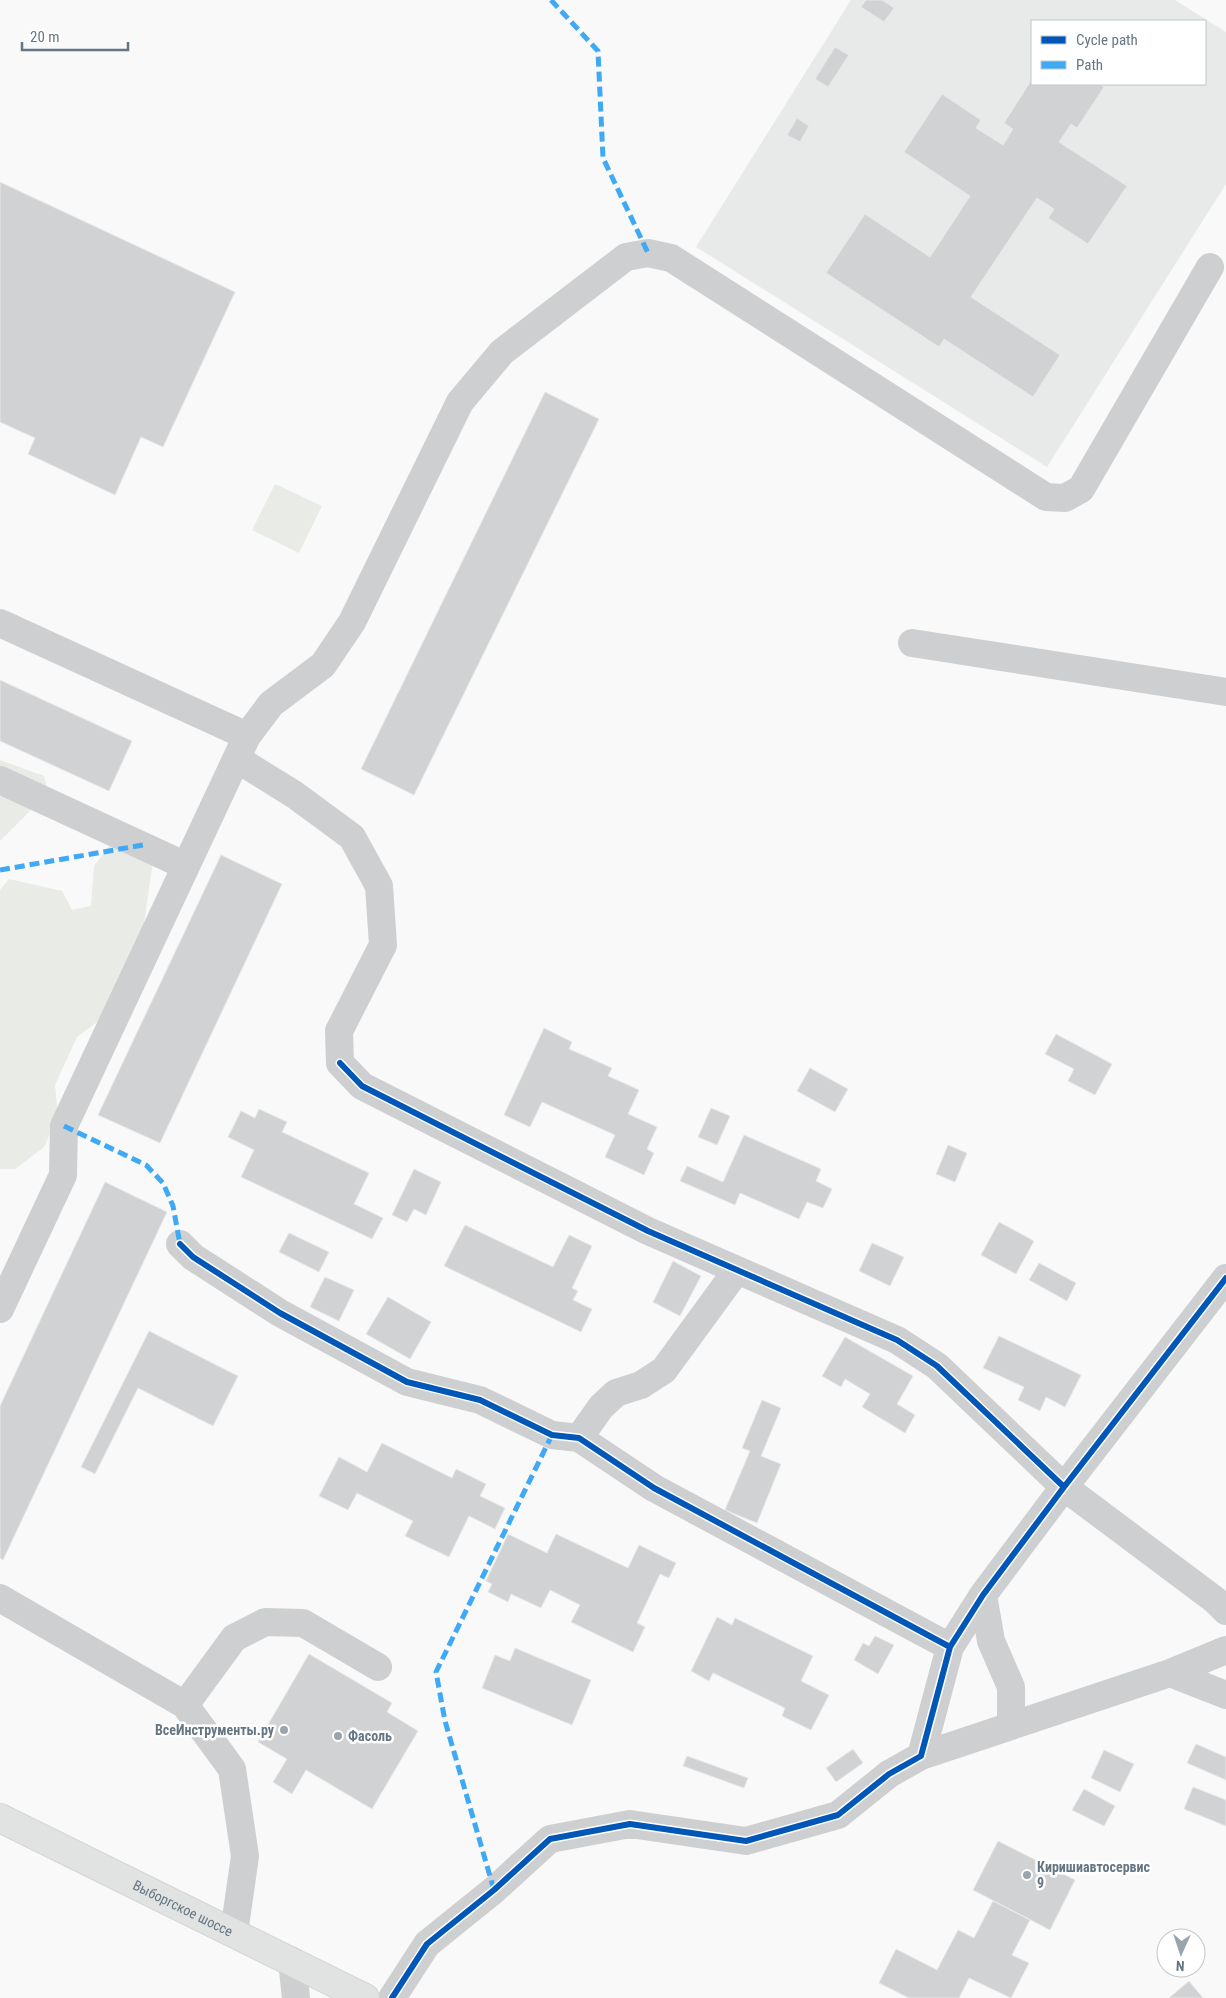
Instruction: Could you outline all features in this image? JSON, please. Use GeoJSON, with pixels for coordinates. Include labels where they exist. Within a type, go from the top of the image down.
{"type":"FeatureCollection","features":[{"type":"Feature","properties":{"kind":"main road","name":"Выборгское шоссе"},"geometry":{"type":"LineString","coordinates":[[0,1818],[364,1998]]}},
{"type":"Feature","properties":{"kind":"street"},"geometry":{"type":"LineString","coordinates":[[0,1309],[63,1175],[64,1126],[242,748],[271,704],[323,665],[352,622],[460,402],[502,352],[626,257],[648,253],[670,258],[1046,497],[1064,498],[1081,489],[1210,267]]}},
{"type":"Feature","properties":{"kind":"street"},"geometry":{"type":"LineString","coordinates":[[0,623],[242,748],[295,796],[352,837],[379,886],[383,944],[339,1031],[340,1063],[362,1086],[648,1231],[897,1340],[937,1366],[1064,1487],[1215,1600],[1226,1611]]}},
{"type":"Feature","properties":{"kind":"street"},"geometry":{"type":"LineString","coordinates":[[912,643],[1226,692]]}},
{"type":"Feature","properties":{"kind":"street"},"geometry":{"type":"LineString","coordinates":[[0,780],[186,866]]}},
{"type":"Feature","properties":{"kind":"street"},"geometry":{"type":"LineString","coordinates":[[180,1244],[193,1257],[280,1313],[406,1382],[480,1400],[552,1435],[579,1438],[654,1488],[950,1647]]}},
{"type":"Feature","properties":{"kind":"street"},"geometry":{"type":"LineString","coordinates":[[579,1438],[601,1407],[616,1393],[641,1384],[664,1370],[737,1270]]}},
{"type":"Feature","properties":{"kind":"street"},"geometry":{"type":"LineString","coordinates":[[921,1756],[950,1647],[983,1595],[1226,1278]]}},
{"type":"Feature","properties":{"kind":"street"},"geometry":{"type":"LineString","coordinates":[[983,1595],[991,1641],[1011,1687],[1011,1726]]}},
{"type":"Feature","properties":{"kind":"street"},"geometry":{"type":"LineString","coordinates":[[0,1598],[185,1705],[232,1769],[245,1856],[234,1933]]}},
{"type":"Feature","properties":{"kind":"street"},"geometry":{"type":"LineString","coordinates":[[185,1705],[234,1638],[265,1622],[303,1623],[378,1667]]}},
{"type":"Feature","properties":{"kind":"street"},"geometry":{"type":"LineString","coordinates":[[392,1998],[427,1944],[494,1890],[550,1839],[630,1824],[746,1841],[838,1815],[889,1774],[921,1756],[1170,1673],[1226,1650]]}},
{"type":"Feature","properties":{"kind":"street"},"geometry":{"type":"LineString","coordinates":[[1170,1673],[1226,1695]]}},
{"type":"Feature","properties":{"kind":"street"},"geometry":{"type":"LineString","coordinates":[[292,1961],[296,1998]]}},
{"type":"Feature","properties":{"kind":"shaded area"},"geometry":{"type":"Polygon","coordinates":[[[851,0],[1175,0],[1226,32],[1226,184],[1047,467],[696,247],[851,0]]]}},
{"type":"Feature","properties":{"kind":"shaded area"},"geometry":{"type":"Polygon","coordinates":[[[275,484],[322,506],[299,553],[252,530],[275,484]]]}},
{"type":"Feature","properties":{"kind":"shaded area"},"geometry":{"type":"Polygon","coordinates":[[[0,760],[44,776],[48,793],[0,841],[0,760]]]}},
{"type":"Feature","properties":{"kind":"shaded area"},"geometry":{"type":"Polygon","coordinates":[[[156,839],[144,924],[108,1014],[77,1037],[55,1085],[58,1116],[44,1147],[15,1169],[0,1169],[0,890],[9,879],[62,891],[72,910],[91,906],[94,866],[112,842],[156,839]]]}},
{"type":"Feature","properties":{"kind":"building"},"geometry":{"type":"Polygon","coordinates":[[[866,0],[882,0],[894,8],[884,22],[861,7],[866,0]]]}},
{"type":"Feature","properties":{"kind":"building"},"geometry":{"type":"Polygon","coordinates":[[[835,47],[849,55],[828,87],[815,79],[835,47]]]}},
{"type":"Feature","properties":{"kind":"building"},"geometry":{"type":"Polygon","coordinates":[[[1031,81],[1031,85],[1101,85],[1104,87],[1077,128],[1071,124],[1059,142],[1127,186],[1088,244],[1048,218],[1054,209],[1037,198],[971,297],[1060,355],[1033,397],[944,339],[939,347],[826,273],[865,214],[930,257],[970,196],[904,152],[942,94],[981,120],[976,128],[1003,145],[1013,129],[1004,123],[1031,81]]]}},
{"type":"Feature","properties":{"kind":"building"},"geometry":{"type":"Polygon","coordinates":[[[797,118],[809,126],[800,142],[787,135],[797,118]]]}},
{"type":"Feature","properties":{"kind":"building"},"geometry":{"type":"Polygon","coordinates":[[[0,182],[235,292],[163,447],[141,437],[115,495],[28,454],[35,438],[0,422],[0,182]]]}},
{"type":"Feature","properties":{"kind":"building"},"geometry":{"type":"Polygon","coordinates":[[[545,392],[599,419],[414,795],[361,769],[545,392]]]}},
{"type":"Feature","properties":{"kind":"building"},"geometry":{"type":"Polygon","coordinates":[[[0,680],[132,741],[109,791],[0,741],[0,680]]]}},
{"type":"Feature","properties":{"kind":"building"},"geometry":{"type":"Polygon","coordinates":[[[221,855],[282,884],[160,1143],[98,1115],[221,855]]]}},
{"type":"Feature","properties":{"kind":"building"},"geometry":{"type":"Polygon","coordinates":[[[544,1028],[572,1042],[569,1049],[612,1068],[608,1076],[639,1090],[628,1114],[657,1127],[647,1149],[654,1153],[644,1175],[605,1157],[615,1135],[542,1102],[530,1127],[504,1115],[544,1028]]]}},
{"type":"Feature","properties":{"kind":"building"},"geometry":{"type":"Polygon","coordinates":[[[1056,1034],[1112,1064],[1095,1095],[1068,1081],[1074,1069],[1045,1054],[1056,1034]]]}},
{"type":"Feature","properties":{"kind":"building"},"geometry":{"type":"Polygon","coordinates":[[[810,1068],[848,1089],[835,1112],[797,1091],[810,1068]]]}},
{"type":"Feature","properties":{"kind":"building"},"geometry":{"type":"Polygon","coordinates":[[[711,1108],[730,1116],[717,1145],[698,1137],[711,1108]]]}},
{"type":"Feature","properties":{"kind":"building"},"geometry":{"type":"Polygon","coordinates":[[[259,1109],[287,1122],[282,1132],[369,1173],[354,1204],[383,1218],[372,1239],[241,1177],[254,1150],[228,1137],[241,1111],[255,1118],[259,1109]]]}},
{"type":"Feature","properties":{"kind":"building"},"geometry":{"type":"Polygon","coordinates":[[[744,1135],[821,1169],[816,1181],[832,1189],[823,1208],[807,1202],[799,1219],[740,1193],[735,1205],[680,1181],[687,1166],[723,1182],[744,1135]]]}},
{"type":"Feature","properties":{"kind":"building"},"geometry":{"type":"Polygon","coordinates":[[[948,1145],[967,1153],[955,1182],[936,1174],[948,1145]]]}},
{"type":"Feature","properties":{"kind":"building"},"geometry":{"type":"Polygon","coordinates":[[[414,1169],[441,1182],[426,1215],[414,1209],[407,1222],[392,1215],[414,1169]]]}},
{"type":"Feature","properties":{"kind":"building"},"geometry":{"type":"Polygon","coordinates":[[[105,1182],[167,1212],[3,1560],[0,1558],[0,1406],[105,1182]]]}},
{"type":"Feature","properties":{"kind":"building"},"geometry":{"type":"Polygon","coordinates":[[[999,1222],[1034,1241],[1016,1274],[981,1255],[999,1222]]]}},
{"type":"Feature","properties":{"kind":"building"},"geometry":{"type":"Polygon","coordinates":[[[465,1225],[553,1267],[569,1235],[592,1246],[572,1288],[578,1291],[573,1300],[592,1309],[581,1332],[444,1266],[465,1225]]]}},
{"type":"Feature","properties":{"kind":"building"},"geometry":{"type":"Polygon","coordinates":[[[289,1233],[329,1252],[319,1272],[279,1252],[289,1233]]]}},
{"type":"Feature","properties":{"kind":"building"},"geometry":{"type":"Polygon","coordinates":[[[872,1243],[904,1257],[890,1286],[859,1271],[872,1243]]]}},
{"type":"Feature","properties":{"kind":"building"},"geometry":{"type":"Polygon","coordinates":[[[673,1261],[701,1276],[680,1316],[653,1302],[673,1261]]]}},
{"type":"Feature","properties":{"kind":"building"},"geometry":{"type":"Polygon","coordinates":[[[1039,1263],[1076,1283],[1067,1301],[1029,1280],[1039,1263]]]}},
{"type":"Feature","properties":{"kind":"building"},"geometry":{"type":"Polygon","coordinates":[[[325,1277],[354,1290],[339,1321],[310,1307],[325,1277]]]}},
{"type":"Feature","properties":{"kind":"building"},"geometry":{"type":"Polygon","coordinates":[[[388,1297],[431,1322],[410,1359],[366,1334],[388,1297]]]}},
{"type":"Feature","properties":{"kind":"building"},"geometry":{"type":"Polygon","coordinates":[[[149,1331],[238,1376],[213,1426],[138,1388],[95,1474],[81,1467],[149,1331]]]}},
{"type":"Feature","properties":{"kind":"building"},"geometry":{"type":"Polygon","coordinates":[[[999,1336],[1081,1375],[1065,1407],[1046,1397],[1040,1411],[1018,1400],[1024,1387],[983,1368],[999,1336]]]}},
{"type":"Feature","properties":{"kind":"building"},"geometry":{"type":"Polygon","coordinates":[[[845,1337],[913,1376],[897,1404],[915,1415],[905,1433],[862,1407],[870,1394],[845,1379],[841,1387],[822,1376],[845,1337]]]}},
{"type":"Feature","properties":{"kind":"building"},"geometry":{"type":"Polygon","coordinates":[[[762,1400],[781,1408],[761,1456],[781,1464],[757,1523],[725,1510],[750,1451],[742,1448],[762,1400]]]}},
{"type":"Feature","properties":{"kind":"building"},"geometry":{"type":"Polygon","coordinates":[[[382,1443],[452,1478],[456,1469],[486,1484],[480,1496],[505,1508],[495,1529],[469,1516],[449,1557],[405,1536],[413,1521],[357,1493],[348,1510],[319,1496],[339,1457],[367,1472],[382,1443]]]}},
{"type":"Feature","properties":{"kind":"building"},"geometry":{"type":"Polygon","coordinates":[[[508,1534],[547,1553],[556,1534],[628,1568],[639,1545],[676,1563],[669,1578],[660,1574],[637,1623],[645,1627],[633,1652],[571,1622],[580,1605],[550,1590],[541,1608],[511,1594],[508,1602],[488,1592],[492,1584],[486,1581],[508,1534]]]}},
{"type":"Feature","properties":{"kind":"building"},"geometry":{"type":"Polygon","coordinates":[[[717,1617],[732,1625],[735,1618],[813,1656],[801,1681],[829,1695],[811,1730],[782,1716],[785,1708],[713,1673],[709,1681],[691,1671],[717,1617]]]}},
{"type":"Feature","properties":{"kind":"building"},"geometry":{"type":"Polygon","coordinates":[[[875,1636],[894,1645],[878,1674],[854,1660],[863,1643],[869,1646],[875,1636]]]}},
{"type":"Feature","properties":{"kind":"building"},"geometry":{"type":"Polygon","coordinates":[[[515,1648],[591,1680],[572,1725],[482,1688],[495,1655],[510,1661],[515,1648]]]}},
{"type":"Feature","properties":{"kind":"building","name":"Фасоль"},"geometry":{"type":"Polygon","coordinates":[[[309,1654],[392,1703],[387,1712],[418,1731],[372,1809],[306,1770],[292,1794],[273,1782],[287,1759],[258,1742],[309,1654]]]}},
{"type":"Feature","properties":{"kind":"building"},"geometry":{"type":"Polygon","coordinates":[[[1196,1744],[1226,1757],[1226,1780],[1187,1763],[1196,1744]]]}},
{"type":"Feature","properties":{"kind":"building"},"geometry":{"type":"Polygon","coordinates":[[[853,1749],[863,1763],[836,1782],[826,1768],[853,1749]]]}},
{"type":"Feature","properties":{"kind":"building"},"geometry":{"type":"Polygon","coordinates":[[[1104,1750],[1134,1764],[1120,1792],[1091,1778],[1104,1750]]]}},
{"type":"Feature","properties":{"kind":"building"},"geometry":{"type":"Polygon","coordinates":[[[687,1756],[748,1778],[744,1788],[683,1766],[687,1756]]]}},
{"type":"Feature","properties":{"kind":"building"},"geometry":{"type":"Polygon","coordinates":[[[1193,1787],[1226,1800],[1226,1826],[1184,1809],[1193,1787]]]}},
{"type":"Feature","properties":{"kind":"building"},"geometry":{"type":"Polygon","coordinates":[[[1084,1789],[1115,1806],[1104,1826],[1072,1810],[1084,1789]]]}},
{"type":"Feature","properties":{"kind":"building"},"geometry":{"type":"Polygon","coordinates":[[[998,1841],[1075,1880],[1050,1930],[973,1890],[998,1841]]]}},
{"type":"Feature","properties":{"kind":"building"},"geometry":{"type":"Polygon","coordinates":[[[993,1901],[1030,1920],[1012,1955],[1029,1963],[1011,1998],[969,1978],[959,1998],[909,1998],[879,1983],[896,1949],[937,1970],[958,1930],[974,1938],[993,1901]]]}},
{"type":"Feature","properties":{"kind":"building"},"geometry":{"type":"Polygon","coordinates":[[[1189,1981],[1203,1998],[1169,1998],[1189,1981]]]}},
{"type":"Feature","properties":{"kind":"marked path"},"geometry":{"type":"LineString","coordinates":[[551,0],[598,51],[603,158],[648,253]]}},
{"type":"Feature","properties":{"kind":"marked path"},"geometry":{"type":"LineString","coordinates":[[0,870],[143,845]]}},
{"type":"Feature","properties":{"kind":"marked path"},"geometry":{"type":"LineString","coordinates":[[64,1126],[146,1165],[163,1183],[173,1206],[180,1244]]}},
{"type":"Feature","properties":{"kind":"marked path"},"geometry":{"type":"LineString","coordinates":[[494,1890],[445,1721],[436,1672],[552,1435]]}},
{"type":"Feature","properties":{"kind":"cycle path"},"geometry":{"type":"LineString","coordinates":[[340,1063],[362,1086],[648,1231],[897,1340],[937,1366],[1064,1487]]}},
{"type":"Feature","properties":{"kind":"cycle path"},"geometry":{"type":"LineString","coordinates":[[180,1244],[193,1257],[280,1313],[407,1382],[480,1400],[552,1435],[579,1438],[654,1488],[950,1647]]}},
{"type":"Feature","properties":{"kind":"cycle path"},"geometry":{"type":"LineString","coordinates":[[392,1998],[427,1944],[494,1890],[550,1839],[630,1824],[746,1841],[838,1815],[889,1774],[921,1756],[950,1647],[983,1595],[1226,1278]]}},
{"type":"Feature","properties":{"kind":"place","name":"ВсеИнструменты.ру"},"geometry":{"type":"Point","coordinates":[284,1730]}},
{"type":"Feature","properties":{"kind":"place","name":"Фасоль"},"geometry":{"type":"Point","coordinates":[338,1736]}},
{"type":"Feature","properties":{"kind":"place","name":"Киришиавтосервис 9"},"geometry":{"type":"Point","coordinates":[1027,1875]}}]}
